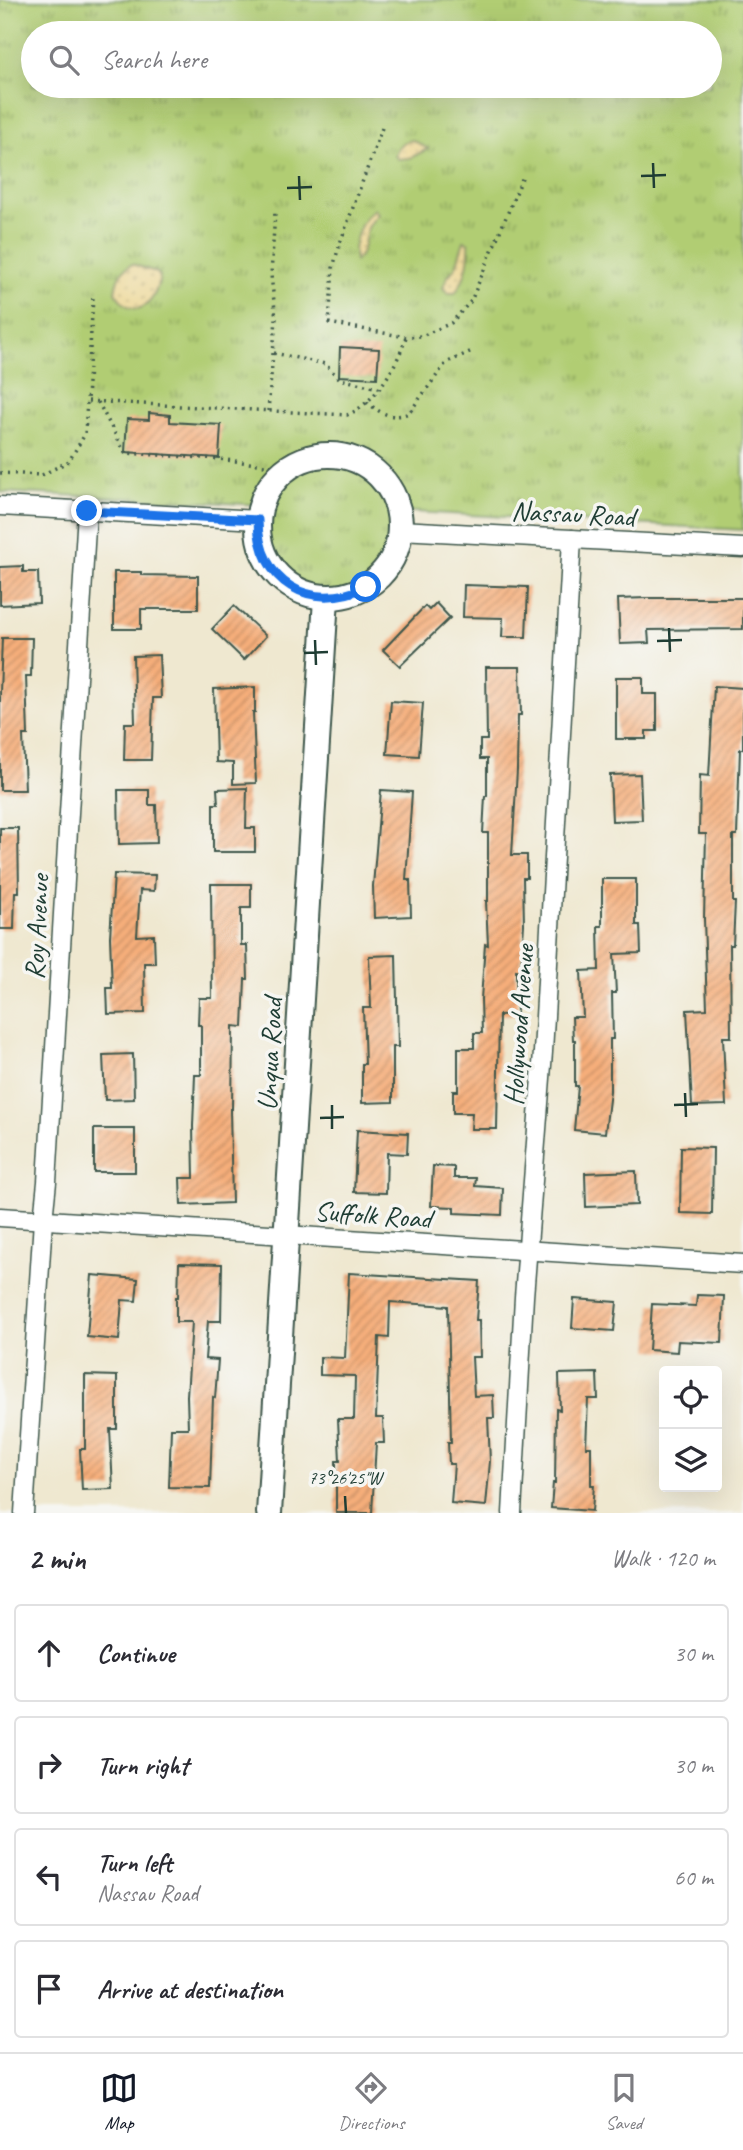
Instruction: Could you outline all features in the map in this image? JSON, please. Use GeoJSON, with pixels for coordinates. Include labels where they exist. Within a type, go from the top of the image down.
{"type":"FeatureCollection","features":[{"type":"Feature","properties":{"kind":"street"},"geometry":{"type":"LineString","coordinates":[[325,455],[352,459],[375,472],[392,492],[400,517],[400,530],[393,557],[377,579],[353,593],[313,596],[290,586],[271,568],[260,545],[258,520],[264,497],[288,468],[300,461],[325,455]]}},
{"type":"Feature","properties":{"kind":"street"},"geometry":{"type":"LineString","coordinates":[[0,506],[258,520]]}},
{"type":"Feature","properties":{"kind":"street","name":"Roy Avenue"},"geometry":{"type":"LineString","coordinates":[[24,1513],[48,1168],[87,511]]}},
{"type":"Feature","properties":{"kind":"street","name":"Nassau Road"},"geometry":{"type":"LineString","coordinates":[[400,530],[743,548]]}},
{"type":"Feature","properties":{"kind":"street","name":"Hollywood Avenue"},"geometry":{"type":"LineString","coordinates":[[512,1513],[524,1297],[543,1052],[572,539]]}},
{"type":"Feature","properties":{"kind":"street","name":"Unqua Road"},"geometry":{"type":"LineString","coordinates":[[269,1513],[326,597]]}},
{"type":"Feature","properties":{"kind":"street","name":"Suffolk Road"},"geometry":{"type":"LineString","coordinates":[[0,1217],[743,1264]]}},
{"type":"Feature","properties":{"kind":"path"},"geometry":{"type":"LineString","coordinates":[[382,128],[333,268],[329,323],[406,337],[422,336],[451,323],[471,301],[524,174]]}},
{"type":"Feature","properties":{"kind":"path"},"geometry":{"type":"LineString","coordinates":[[268,411],[276,319],[271,275],[275,212]]}},
{"type":"Feature","properties":{"kind":"path"},"geometry":{"type":"LineString","coordinates":[[0,473],[42,475],[69,461],[85,434],[93,297]]}},
{"type":"Feature","properties":{"kind":"path"},"geometry":{"type":"LineString","coordinates":[[88,401],[347,415],[367,402],[396,366],[406,337]]}},
{"type":"Feature","properties":{"kind":"path"},"geometry":{"type":"LineString","coordinates":[[367,402],[376,411],[387,415],[409,414],[446,363],[474,349]]}},
{"type":"Feature","properties":{"kind":"path"},"geometry":{"type":"LineString","coordinates":[[274,353],[325,364],[340,379],[378,388]]}},
{"type":"Feature","properties":{"kind":"path"},"geometry":{"type":"LineString","coordinates":[[98,401],[125,453],[219,459],[288,468]]}},
{"type":"Feature","properties":{"kind":"green space"},"geometry":{"type":"Polygon","coordinates":[[[0,0],[743,0],[743,530],[396,511],[393,548],[377,574],[353,589],[325,592],[298,586],[276,569],[263,542],[264,505],[0,492],[0,0]]]}},
{"type":"Feature","properties":{"kind":"sand"},"geometry":{"type":"Polygon","coordinates":[[[413,140],[428,149],[410,158],[398,159],[395,155],[399,146],[413,140]]]}},
{"type":"Feature","properties":{"kind":"sand"},"geometry":{"type":"Polygon","coordinates":[[[375,209],[378,214],[370,223],[362,252],[355,261],[354,247],[358,232],[365,218],[375,209]]]}},
{"type":"Feature","properties":{"kind":"sand"},"geometry":{"type":"Polygon","coordinates":[[[464,241],[469,243],[465,275],[455,293],[448,293],[443,288],[456,266],[464,241]]]}},
{"type":"Feature","properties":{"kind":"sand"},"geometry":{"type":"Polygon","coordinates":[[[132,264],[156,272],[160,276],[154,296],[143,307],[130,307],[115,292],[120,275],[132,264]]]}},
{"type":"Feature","properties":{"kind":"building"},"geometry":{"type":"Polygon","coordinates":[[[340,347],[379,349],[377,378],[339,376],[340,347]]]}},
{"type":"Feature","properties":{"kind":"building"},"geometry":{"type":"Polygon","coordinates":[[[149,413],[170,415],[170,422],[221,425],[219,458],[125,452],[127,419],[149,420],[149,413]]]}},
{"type":"Feature","properties":{"kind":"building"},"geometry":{"type":"Polygon","coordinates":[[[23,566],[23,572],[38,572],[39,603],[0,605],[0,567],[23,566]]]}},
{"type":"Feature","properties":{"kind":"building"},"geometry":{"type":"Polygon","coordinates":[[[114,572],[198,576],[198,609],[141,609],[141,629],[114,629],[114,572]]]}},
{"type":"Feature","properties":{"kind":"building"},"geometry":{"type":"Polygon","coordinates":[[[464,585],[528,587],[526,637],[502,637],[503,618],[463,617],[464,585]]]}},
{"type":"Feature","properties":{"kind":"building"},"geometry":{"type":"Polygon","coordinates":[[[743,598],[743,629],[648,630],[649,643],[620,644],[618,599],[743,598]]]}},
{"type":"Feature","properties":{"kind":"building"},"geometry":{"type":"Polygon","coordinates":[[[436,603],[450,618],[400,666],[383,650],[425,606],[429,610],[436,603]]]}},
{"type":"Feature","properties":{"kind":"building"},"geometry":{"type":"Polygon","coordinates":[[[234,606],[266,636],[244,660],[212,629],[234,606]]]}},
{"type":"Feature","properties":{"kind":"building"},"geometry":{"type":"Polygon","coordinates":[[[2,638],[32,638],[31,676],[26,676],[28,735],[23,735],[25,790],[0,790],[2,638]]]}},
{"type":"Feature","properties":{"kind":"building"},"geometry":{"type":"Polygon","coordinates":[[[159,655],[161,698],[153,698],[151,760],[124,760],[125,723],[135,723],[133,656],[159,655]]]}},
{"type":"Feature","properties":{"kind":"building"},"geometry":{"type":"Polygon","coordinates":[[[486,667],[520,667],[521,715],[518,715],[512,855],[527,855],[527,878],[523,878],[521,971],[516,970],[517,1014],[499,1015],[497,1129],[471,1129],[472,1113],[453,1113],[453,1091],[458,1091],[458,1048],[474,1048],[474,1033],[482,1033],[481,999],[485,944],[488,945],[488,833],[483,833],[487,759],[480,759],[480,740],[487,740],[486,667]]]}},
{"type":"Feature","properties":{"kind":"building"},"geometry":{"type":"Polygon","coordinates":[[[616,677],[643,677],[643,694],[657,694],[657,731],[646,731],[646,739],[616,739],[616,677]]]}},
{"type":"Feature","properties":{"kind":"building"},"geometry":{"type":"Polygon","coordinates":[[[714,686],[743,688],[743,749],[740,749],[737,835],[733,835],[735,902],[733,945],[730,945],[731,1037],[723,1037],[726,1105],[692,1106],[687,1010],[707,1009],[704,919],[706,834],[699,834],[700,775],[709,776],[714,686]]]}},
{"type":"Feature","properties":{"kind":"building"},"geometry":{"type":"Polygon","coordinates":[[[255,687],[253,712],[256,783],[233,784],[233,763],[216,762],[214,689],[255,687]]]}},
{"type":"Feature","properties":{"kind":"building"},"geometry":{"type":"Polygon","coordinates":[[[391,701],[423,703],[419,756],[387,754],[391,701]]]}},
{"type":"Feature","properties":{"kind":"building"},"geometry":{"type":"Polygon","coordinates":[[[640,774],[642,820],[612,821],[610,775],[640,774]]]}},
{"type":"Feature","properties":{"kind":"building"},"geometry":{"type":"Polygon","coordinates":[[[247,788],[246,828],[255,828],[255,852],[213,852],[213,804],[218,804],[217,789],[247,788]]]}},
{"type":"Feature","properties":{"kind":"building"},"geometry":{"type":"Polygon","coordinates":[[[118,790],[149,790],[149,805],[156,805],[157,843],[119,844],[118,790]]]}},
{"type":"Feature","properties":{"kind":"building"},"geometry":{"type":"Polygon","coordinates":[[[381,790],[412,792],[406,880],[410,880],[411,916],[374,918],[373,886],[381,790]]]}},
{"type":"Feature","properties":{"kind":"building"},"geometry":{"type":"Polygon","coordinates":[[[0,828],[18,828],[19,892],[15,892],[14,929],[0,929],[0,828]]]}},
{"type":"Feature","properties":{"kind":"building"},"geometry":{"type":"Polygon","coordinates":[[[114,874],[155,875],[154,891],[140,890],[137,936],[154,935],[155,963],[144,963],[145,1013],[108,1014],[107,988],[112,988],[110,937],[114,874]]]}},
{"type":"Feature","properties":{"kind":"building"},"geometry":{"type":"Polygon","coordinates":[[[602,879],[636,879],[636,925],[640,925],[641,953],[614,954],[616,993],[612,993],[613,1039],[610,1039],[610,1091],[605,1133],[574,1130],[578,1086],[575,1086],[572,1017],[583,1017],[581,971],[599,970],[598,926],[602,926],[602,879]]]}},
{"type":"Feature","properties":{"kind":"building"},"geometry":{"type":"Polygon","coordinates":[[[211,884],[251,884],[251,908],[241,908],[241,945],[247,945],[248,979],[245,979],[243,1027],[233,1026],[230,1109],[232,1203],[181,1205],[180,1178],[194,1178],[195,1075],[201,1075],[199,998],[212,998],[211,884]]]}},
{"type":"Feature","properties":{"kind":"building"},"geometry":{"type":"Polygon","coordinates":[[[396,955],[398,1047],[393,1047],[393,1102],[362,1103],[362,1064],[365,1064],[363,1008],[371,1008],[369,956],[396,955]]]}},
{"type":"Feature","properties":{"kind":"building"},"geometry":{"type":"Polygon","coordinates":[[[133,1054],[134,1099],[105,1100],[103,1055],[133,1054]]]}},
{"type":"Feature","properties":{"kind":"building"},"geometry":{"type":"Polygon","coordinates":[[[94,1129],[135,1129],[135,1172],[94,1172],[94,1129]]]}},
{"type":"Feature","properties":{"kind":"building"},"geometry":{"type":"Polygon","coordinates":[[[357,1130],[408,1133],[407,1154],[387,1153],[386,1193],[354,1192],[357,1130]]]}},
{"type":"Feature","properties":{"kind":"building"},"geometry":{"type":"Polygon","coordinates":[[[681,1147],[713,1148],[712,1214],[680,1213],[681,1147]]]}},
{"type":"Feature","properties":{"kind":"building"},"geometry":{"type":"Polygon","coordinates":[[[433,1166],[454,1167],[454,1178],[476,1178],[475,1186],[503,1188],[502,1215],[454,1213],[454,1207],[431,1206],[433,1166]]]}},
{"type":"Feature","properties":{"kind":"building"},"geometry":{"type":"Polygon","coordinates":[[[636,1171],[637,1205],[586,1207],[585,1173],[636,1171]]]}},
{"type":"Feature","properties":{"kind":"building"},"geometry":{"type":"Polygon","coordinates":[[[179,1263],[222,1264],[221,1321],[208,1321],[205,1359],[218,1360],[215,1398],[213,1397],[210,1488],[169,1487],[171,1428],[188,1428],[187,1396],[192,1322],[176,1322],[179,1263]]]}},
{"type":"Feature","properties":{"kind":"building"},"geometry":{"type":"Polygon","coordinates":[[[349,1273],[479,1281],[476,1320],[479,1320],[480,1357],[472,1357],[474,1396],[493,1395],[494,1418],[488,1418],[490,1461],[486,1506],[451,1503],[454,1464],[449,1464],[448,1442],[451,1442],[448,1306],[390,1302],[389,1338],[379,1337],[376,1418],[383,1418],[384,1443],[376,1443],[372,1513],[336,1513],[336,1461],[340,1461],[338,1419],[354,1419],[355,1376],[320,1375],[320,1357],[345,1358],[349,1273]]]}},
{"type":"Feature","properties":{"kind":"building"},"geometry":{"type":"Polygon","coordinates":[[[92,1275],[138,1279],[136,1301],[122,1300],[119,1340],[87,1337],[92,1275]]]}},
{"type":"Feature","properties":{"kind":"building"},"geometry":{"type":"Polygon","coordinates":[[[697,1295],[724,1296],[722,1343],[678,1341],[677,1352],[649,1350],[652,1304],[696,1306],[697,1295]]]}},
{"type":"Feature","properties":{"kind":"building"},"geometry":{"type":"Polygon","coordinates":[[[574,1299],[617,1302],[614,1331],[572,1328],[574,1299]]]}},
{"type":"Feature","properties":{"kind":"building"},"geometry":{"type":"Polygon","coordinates":[[[597,1373],[598,1399],[588,1399],[586,1447],[591,1447],[591,1485],[594,1485],[592,1511],[551,1508],[555,1483],[556,1409],[560,1410],[559,1374],[597,1373]]]}},
{"type":"Feature","properties":{"kind":"building"},"geometry":{"type":"Polygon","coordinates":[[[85,1375],[117,1376],[117,1429],[110,1429],[113,1489],[82,1490],[80,1449],[85,1449],[85,1375]]]}},
{"type":"Feature","properties":{"kind":"route"},"geometry":{"type":"LineString","coordinates":[[87,511],[258,520],[260,545],[265,557],[271,568],[290,586],[313,596],[326,597],[340,597],[366,587]]}}]}
